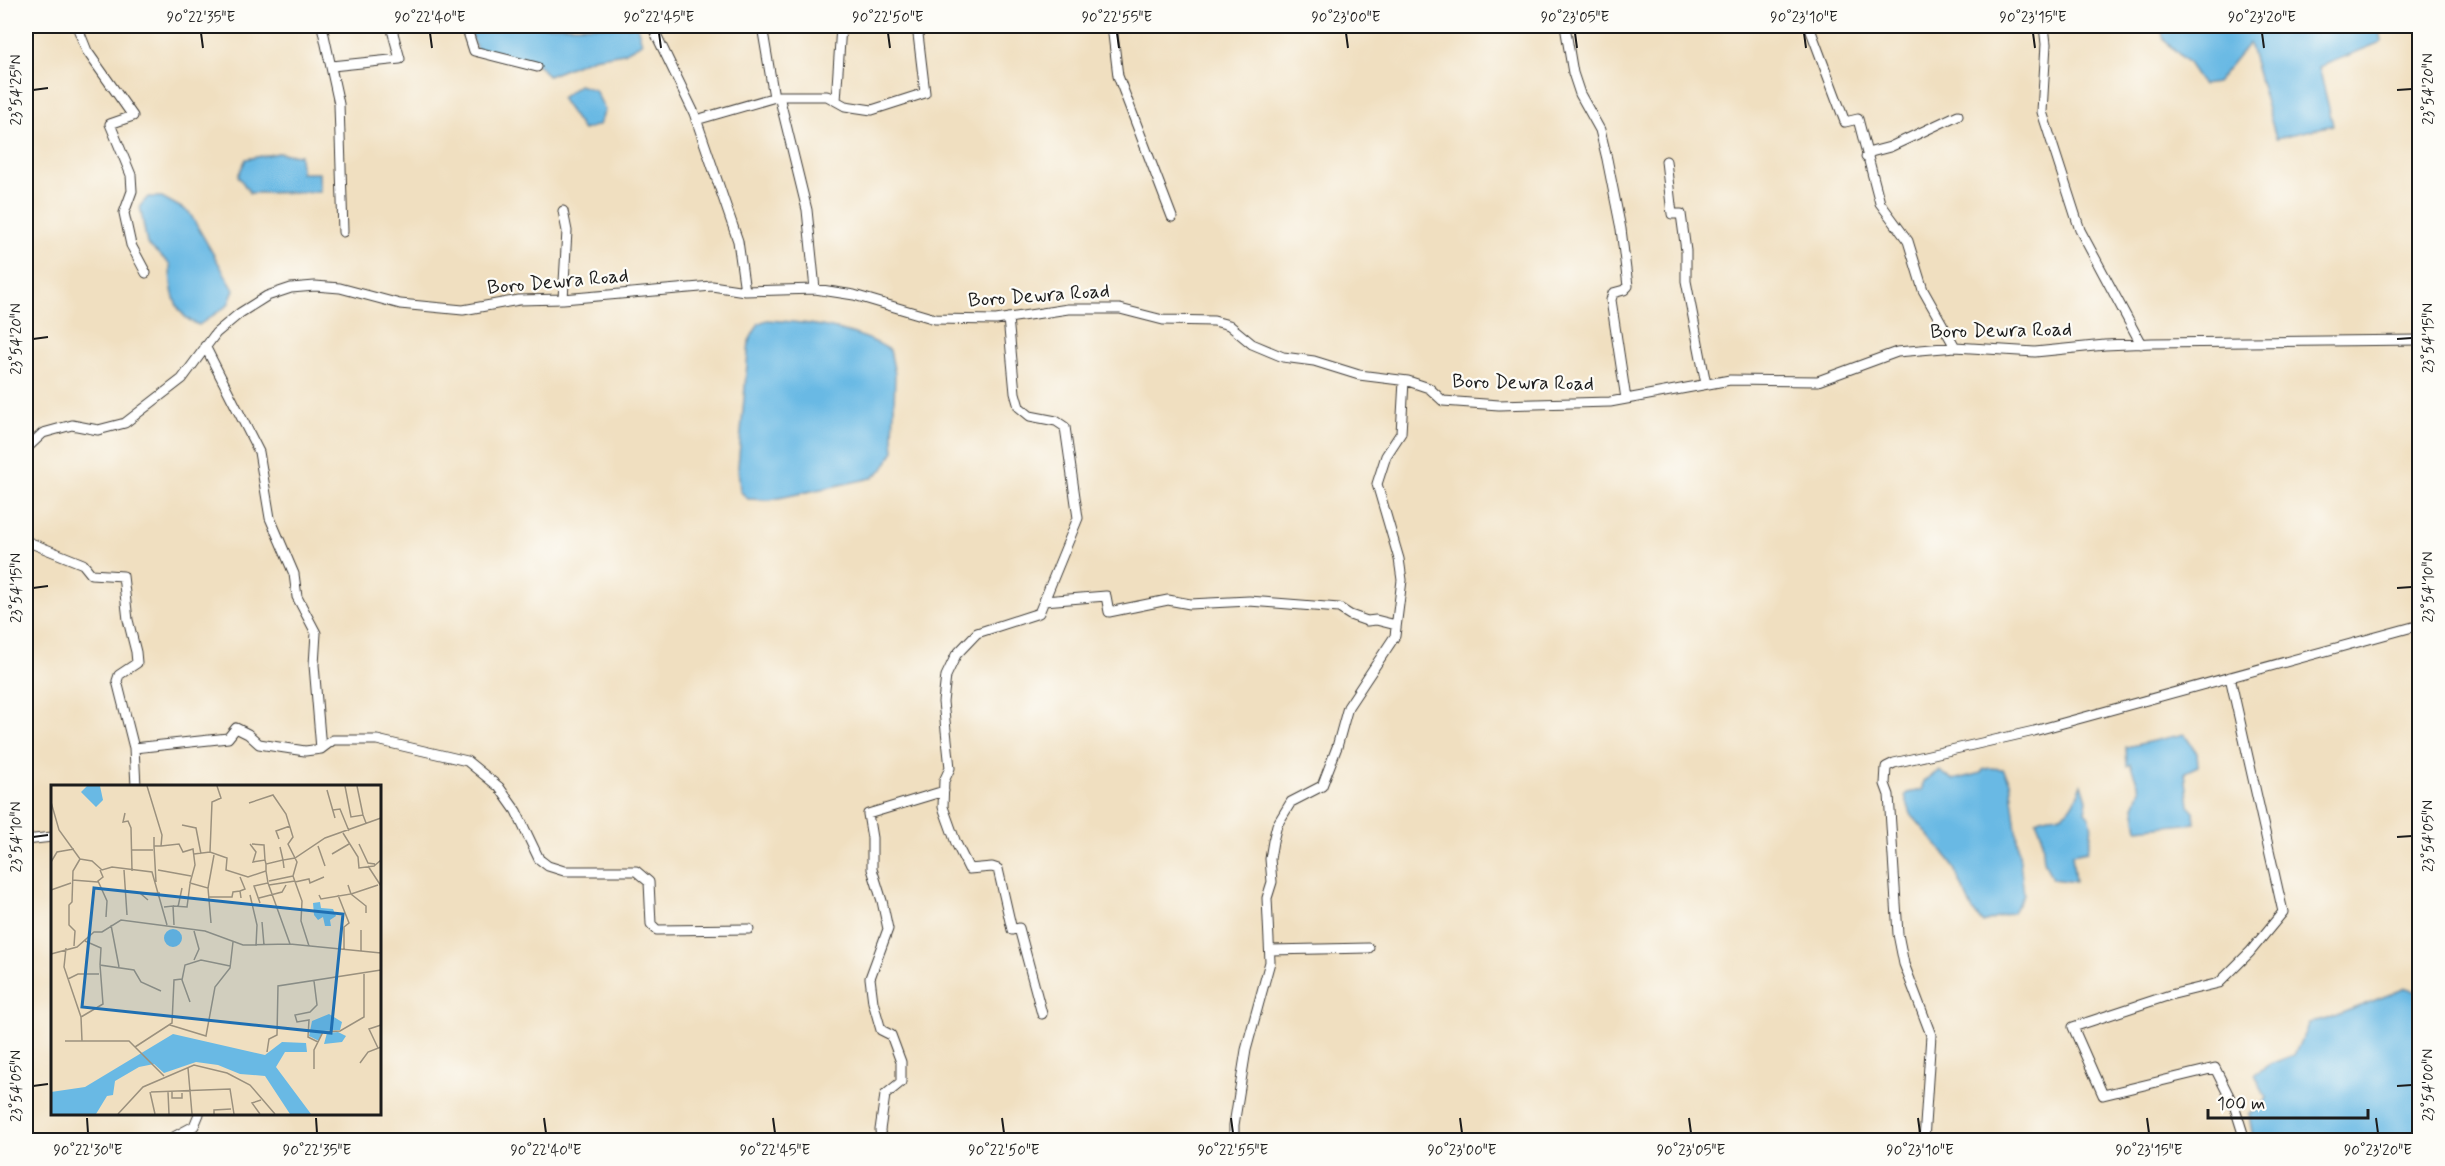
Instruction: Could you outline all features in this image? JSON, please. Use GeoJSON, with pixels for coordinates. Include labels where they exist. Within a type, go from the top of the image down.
{"type":"FeatureCollection","features":[{"type":"Feature","properties":{"kind":"street"},"geometry":{"type":"LineString","coordinates":[[77,26],[87,51],[133,116],[110,124],[131,175],[132,191],[124,213],[132,245],[146,273]]}},
{"type":"Feature","properties":{"kind":"street"},"geometry":{"type":"LineString","coordinates":[[322,26],[339,104],[343,232]]}},
{"type":"Feature","properties":{"kind":"street"},"geometry":{"type":"LineString","coordinates":[[332,66],[400,59],[391,26]]}},
{"type":"Feature","properties":{"kind":"street"},"geometry":{"type":"LineString","coordinates":[[466,26],[474,51],[537,67]]}},
{"type":"Feature","properties":{"kind":"street"},"geometry":{"type":"LineString","coordinates":[[652,26],[696,120],[738,241],[745,291]]}},
{"type":"Feature","properties":{"kind":"street"},"geometry":{"type":"LineString","coordinates":[[762,26],[776,97],[807,210],[815,289]]}},
{"type":"Feature","properties":{"kind":"street"},"geometry":{"type":"LineString","coordinates":[[836,101],[841,26]]}},
{"type":"Feature","properties":{"kind":"street"},"geometry":{"type":"LineString","coordinates":[[696,120],[776,97],[827,96],[845,106],[872,110],[925,93],[917,26]]}},
{"type":"Feature","properties":{"kind":"street"},"geometry":{"type":"LineString","coordinates":[[1112,26],[1118,76],[1172,217]]}},
{"type":"Feature","properties":{"kind":"street"},"geometry":{"type":"LineString","coordinates":[[1565,26],[1577,83],[1600,129],[1621,229],[1628,286],[1624,290],[1612,293],[1611,300],[1626,399]]}},
{"type":"Feature","properties":{"kind":"street"},"geometry":{"type":"LineString","coordinates":[[1809,26],[1845,122],[1858,119],[1866,157],[1880,203],[1908,241],[1923,290],[1955,348]]}},
{"type":"Feature","properties":{"kind":"street"},"geometry":{"type":"LineString","coordinates":[[2044,26],[2046,44],[2042,112],[2080,230],[2141,344]]}},
{"type":"Feature","properties":{"kind":"street"},"geometry":{"type":"LineString","coordinates":[[1866,157],[1958,115]]}},
{"type":"Feature","properties":{"kind":"street"},"geometry":{"type":"LineString","coordinates":[[1666,160],[1672,214],[1681,214],[1686,251],[1686,282],[1706,384]]}},
{"type":"Feature","properties":{"kind":"street"},"geometry":{"type":"LineString","coordinates":[[563,210],[567,231],[563,299]]}},
{"type":"Feature","properties":{"kind":"street","name":"Boro Dewra Road"},"geometry":{"type":"LineString","coordinates":[[26,449],[43,433],[72,425],[98,430],[125,423],[182,380],[216,333],[240,313],[267,296],[291,288],[315,286],[340,288],[400,304],[463,310],[519,300],[563,299],[712,286],[745,291],[815,289],[854,295],[935,319],[1008,318],[1068,309],[1120,309],[1164,320],[1214,321],[1229,325],[1252,344],[1283,357],[1314,361],[1359,375],[1404,381],[1429,388],[1443,401],[1469,404],[1557,405],[1626,399],[1730,381],[1818,381],[1897,352],[1955,348],[2035,352],[2105,345],[2420,340]]}},
{"type":"Feature","properties":{"kind":"street"},"geometry":{"type":"LineString","coordinates":[[1008,318],[1015,393],[1019,407],[1030,416],[1056,421],[1065,426],[1078,518],[1039,613],[977,633],[956,655],[946,676],[943,702],[950,768],[944,780],[943,807],[969,868],[998,869],[1012,930],[1019,928],[1042,1014]]}},
{"type":"Feature","properties":{"kind":"street"},"geometry":{"type":"LineString","coordinates":[[205,346],[259,452],[270,518],[294,574],[297,597],[316,633],[314,665],[321,749]]}},
{"type":"Feature","properties":{"kind":"street"},"geometry":{"type":"LineString","coordinates":[[1233,1140],[1246,1050],[1263,992],[1270,950],[1267,898],[1272,882],[1270,859],[1277,825],[1291,802],[1322,786],[1337,747],[1348,707],[1395,636],[1402,580],[1399,560],[1377,484],[1386,456],[1401,433],[1404,381]]}},
{"type":"Feature","properties":{"kind":"street"},"geometry":{"type":"LineString","coordinates":[[26,541],[83,564],[91,574],[123,576],[128,620],[137,663],[119,675],[117,681],[134,748],[136,785]]}},
{"type":"Feature","properties":{"kind":"street"},"geometry":{"type":"LineString","coordinates":[[1044,601],[1106,596],[1109,612],[1167,600],[1190,604],[1249,601],[1339,608],[1367,621],[1376,620],[1396,625]]}},
{"type":"Feature","properties":{"kind":"street"},"geometry":{"type":"LineString","coordinates":[[1924,1140],[1931,1035],[1904,964],[1898,934],[1889,795],[1884,783],[1886,767],[1894,763],[2034,731],[2420,624]]}},
{"type":"Feature","properties":{"kind":"street"},"geometry":{"type":"LineString","coordinates":[[2230,677],[2283,912],[2250,952],[2219,983],[2170,995],[2073,1027],[2103,1095],[2215,1068],[2235,1107],[2245,1140]]}},
{"type":"Feature","properties":{"kind":"street"},"geometry":{"type":"LineString","coordinates":[[134,748],[228,738],[236,728],[248,734],[259,744],[305,751],[321,749],[333,740],[377,740],[467,761],[499,787],[516,811],[539,859],[548,866],[564,871],[636,871],[648,882],[651,924],[657,930],[749,929]]}},
{"type":"Feature","properties":{"kind":"street"},"geometry":{"type":"LineString","coordinates":[[881,1140],[885,1095],[901,1082],[902,1068],[891,1035],[882,1030],[871,993],[870,978],[888,929],[872,869],[872,838],[867,818],[868,814],[881,809],[944,792]]}},
{"type":"Feature","properties":{"kind":"street"},"geometry":{"type":"LineString","coordinates":[[26,840],[51,837]]}},
{"type":"Feature","properties":{"kind":"street"},"geometry":{"type":"LineString","coordinates":[[1270,950],[1369,948]]}},
{"type":"Feature","properties":{"kind":"street"},"geometry":{"type":"LineString","coordinates":[[168,1140],[194,1126],[198,1115]]}},
{"type":"Feature","properties":{"kind":"water"},"geometry":{"type":"Polygon","coordinates":[[[468,26],[637,26],[642,43],[624,53],[593,58],[548,76],[539,65],[477,50],[468,26]]]}},
{"type":"Feature","properties":{"kind":"water"},"geometry":{"type":"Polygon","coordinates":[[[2160,26],[2379,26],[2381,42],[2319,67],[2333,125],[2276,138],[2249,43],[2216,83],[2203,85],[2188,63],[2164,40],[2160,26]]]}},
{"type":"Feature","properties":{"kind":"water"},"geometry":{"type":"Polygon","coordinates":[[[579,85],[595,90],[605,110],[599,125],[583,130],[561,98],[579,85]]]}},
{"type":"Feature","properties":{"kind":"water"},"geometry":{"type":"Polygon","coordinates":[[[278,153],[300,155],[301,173],[319,173],[320,192],[250,193],[238,176],[246,159],[278,153]]]}},
{"type":"Feature","properties":{"kind":"water"},"geometry":{"type":"Polygon","coordinates":[[[148,197],[162,197],[189,212],[234,290],[228,305],[199,325],[190,321],[178,308],[172,291],[170,264],[147,244],[140,206],[148,197]]]}},
{"type":"Feature","properties":{"kind":"water"},"geometry":{"type":"Polygon","coordinates":[[[767,320],[831,328],[862,337],[890,350],[895,374],[894,451],[883,469],[872,478],[770,500],[748,499],[740,491],[738,467],[749,341],[759,323],[767,320]]]}},
{"type":"Feature","properties":{"kind":"water"},"geometry":{"type":"Polygon","coordinates":[[[2184,734],[2197,753],[2198,766],[2185,772],[2189,806],[2194,811],[2195,823],[2138,829],[2134,807],[2140,789],[2130,764],[2127,766],[2126,747],[2184,734]]]}},
{"type":"Feature","properties":{"kind":"water"},"geometry":{"type":"Polygon","coordinates":[[[1989,768],[2003,769],[2010,781],[2024,894],[2013,912],[1983,923],[1973,911],[1951,862],[1911,814],[1905,796],[1907,793],[1922,790],[1923,781],[1939,771],[1953,780],[1981,773],[1989,768]]]}},
{"type":"Feature","properties":{"kind":"water"},"geometry":{"type":"Polygon","coordinates":[[[2082,784],[2087,800],[2085,812],[2092,825],[2089,846],[2087,851],[2072,854],[2075,882],[2052,879],[2044,860],[2041,832],[2036,820],[2045,816],[2064,814],[2068,811],[2082,784]]]}},
{"type":"Feature","properties":{"kind":"water"},"geometry":{"type":"Polygon","coordinates":[[[2406,988],[2419,991],[2419,1140],[2253,1140],[2249,1114],[2259,1109],[2266,1098],[2255,1074],[2270,1064],[2294,1055],[2309,1023],[2324,1020],[2406,988]]]}}]}
